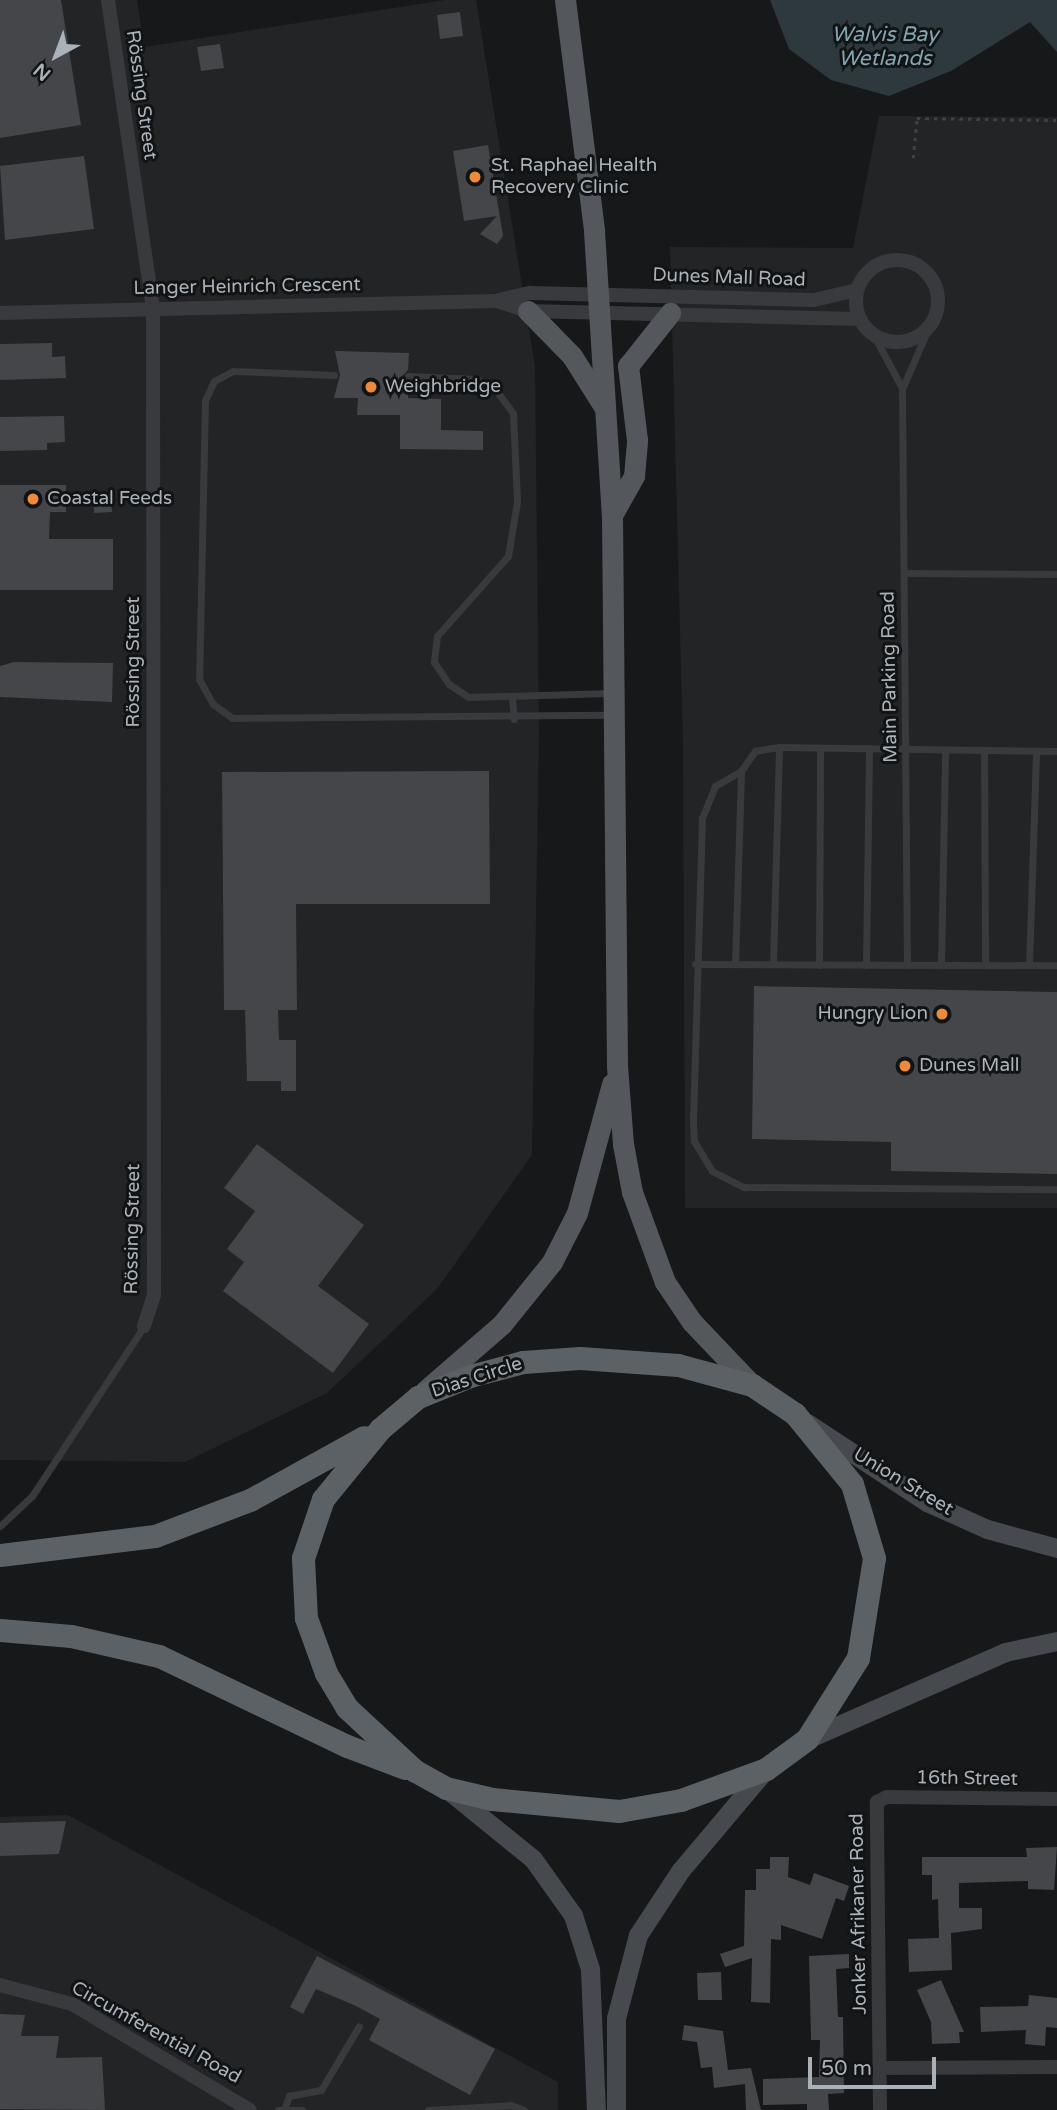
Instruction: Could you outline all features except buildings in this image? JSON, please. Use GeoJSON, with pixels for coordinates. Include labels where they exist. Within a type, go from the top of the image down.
{"type":"FeatureCollection","features":[{"type":"Feature","properties":{"kind":"highway","name":"Dias Circle"},"geometry":{"type":"LineString","coordinates":[[580,1357],[678,1365],[752,1385],[795,1415],[852,1484],[874,1558],[858,1658],[807,1739],[766,1769],[681,1800],[619,1811],[505,1801],[446,1788],[415,1771],[347,1707],[326,1673],[306,1618],[303,1558],[323,1499],[380,1429],[418,1397],[523,1362],[580,1357]]}},
{"type":"Feature","properties":{"kind":"highway"},"geometry":{"type":"LineString","coordinates":[[0,1555],[155,1536],[250,1500],[380,1429]]}},
{"type":"Feature","properties":{"kind":"highway"},"geometry":{"type":"LineString","coordinates":[[0,1630],[71,1636],[159,1656],[347,1746],[415,1771]]}},
{"type":"Feature","properties":{"kind":"main road"},"geometry":{"type":"LineString","coordinates":[[565,0],[600,302],[612,515],[611,715],[617,1066],[623,1144],[648,1244],[692,1322],[752,1385]]}},
{"type":"Feature","properties":{"kind":"main road"},"geometry":{"type":"LineString","coordinates":[[528,311],[572,356],[606,410]]}},
{"type":"Feature","properties":{"kind":"main road"},"geometry":{"type":"LineString","coordinates":[[612,515],[634,476],[637,440],[628,366],[670,313]]}},
{"type":"Feature","properties":{"kind":"main road"},"geometry":{"type":"LineString","coordinates":[[418,1397],[502,1324],[552,1262],[577,1213],[617,1066]]}},
{"type":"Feature","properties":{"kind":"main road","name":"Union Street"},"geometry":{"type":"LineString","coordinates":[[795,1415],[927,1502],[987,1529],[1057,1548]]}},
{"type":"Feature","properties":{"kind":"main road"},"geometry":{"type":"LineString","coordinates":[[807,1739],[994,1656],[1057,1641]]}},
{"type":"Feature","properties":{"kind":"main road"},"geometry":{"type":"LineString","coordinates":[[616,2110],[616,2018],[638,1935],[680,1871],[766,1769]]}},
{"type":"Feature","properties":{"kind":"main road"},"geometry":{"type":"LineString","coordinates":[[446,1788],[533,1859],[573,1915],[590,1969],[596,2110]]}},
{"type":"Feature","properties":{"kind":"street","name":"Rössing Street"},"geometry":{"type":"LineString","coordinates":[[108,0],[153,309],[154,1295],[144,1326]]}},
{"type":"Feature","properties":{"kind":"street"},"geometry":{"type":"LineString","coordinates":[[903,260],[922,267],[934,282],[939,302],[928,329],[901,342],[873,334],[860,319],[857,290],[867,272],[883,261],[903,260]]}},
{"type":"Feature","properties":{"kind":"street","name":"Dunes Mall Road"},"geometry":{"type":"LineString","coordinates":[[600,302],[814,300],[857,290]]}},
{"type":"Feature","properties":{"kind":"street","name":"Langer Heinrich Crescent"},"geometry":{"type":"LineString","coordinates":[[0,313],[495,301],[531,293],[600,302]]}},
{"type":"Feature","properties":{"kind":"street","name":"Langer Heinrich Crescent"},"geometry":{"type":"LineString","coordinates":[[495,301],[528,311],[600,302]]}},
{"type":"Feature","properties":{"kind":"street","name":"Dunes Mall Road"},"geometry":{"type":"LineString","coordinates":[[600,302],[670,313],[860,319]]}},
{"type":"Feature","properties":{"kind":"street","name":"16th Street"},"geometry":{"type":"LineString","coordinates":[[877,1802],[887,1797],[1057,1799]]}},
{"type":"Feature","properties":{"kind":"street","name":"Jonker Afrikaner Road"},"geometry":{"type":"LineString","coordinates":[[877,1802],[880,2110]]}},
{"type":"Feature","properties":{"kind":"street","name":"Circumferential Road"},"geometry":{"type":"LineString","coordinates":[[0,1985],[72,2004],[250,2110]]}},
{"type":"Feature","properties":{"kind":"street"},"geometry":{"type":"LineString","coordinates":[[880,2068],[1057,2067]]}},
{"type":"Feature","properties":{"kind":"lane","name":"Main Parking Road"},"geometry":{"type":"LineString","coordinates":[[907,965],[902,389],[928,329]]}},
{"type":"Feature","properties":{"kind":"lane","name":"Main Parking Road"},"geometry":{"type":"LineString","coordinates":[[873,334],[902,389]]}},
{"type":"Feature","properties":{"kind":"lane"},"geometry":{"type":"LineString","coordinates":[[334,375],[233,371],[214,381],[205,400],[199,679],[213,704],[232,718],[514,719],[611,715]]}},
{"type":"Feature","properties":{"kind":"lane"},"geometry":{"type":"LineString","coordinates":[[408,376],[477,379],[496,390],[513,413],[517,502],[508,556],[437,636],[434,662],[449,684],[468,697],[512,698],[611,693]]}},
{"type":"Feature","properties":{"kind":"lane"},"geometry":{"type":"LineString","coordinates":[[904,573],[1057,574]]}},
{"type":"Feature","properties":{"kind":"lane"},"geometry":{"type":"LineString","coordinates":[[512,698],[514,719]]}},
{"type":"Feature","properties":{"kind":"lane"},"geometry":{"type":"LineString","coordinates":[[773,964],[779,747]]}},
{"type":"Feature","properties":{"kind":"lane"},"geometry":{"type":"LineString","coordinates":[[1057,751],[779,747],[755,751],[741,771],[716,786],[702,818],[695,964],[694,1141],[712,1171],[727,1182],[753,1188],[1057,1189]]}},
{"type":"Feature","properties":{"kind":"lane"},"geometry":{"type":"LineString","coordinates":[[819,965],[820,748]]}},
{"type":"Feature","properties":{"kind":"lane"},"geometry":{"type":"LineString","coordinates":[[866,965],[869,748]]}},
{"type":"Feature","properties":{"kind":"lane"},"geometry":{"type":"LineString","coordinates":[[941,965],[945,750]]}},
{"type":"Feature","properties":{"kind":"lane"},"geometry":{"type":"LineString","coordinates":[[984,750],[985,965]]}},
{"type":"Feature","properties":{"kind":"lane"},"geometry":{"type":"LineString","coordinates":[[1029,965],[1036,751]]}},
{"type":"Feature","properties":{"kind":"lane"},"geometry":{"type":"LineString","coordinates":[[736,964],[741,771]]}},
{"type":"Feature","properties":{"kind":"lane"},"geometry":{"type":"LineString","coordinates":[[695,964],[1057,965]]}},
{"type":"Feature","properties":{"kind":"lane"},"geometry":{"type":"LineString","coordinates":[[0,1526],[32,1496],[144,1326]]}},
{"type":"Feature","properties":{"kind":"lane"},"geometry":{"type":"LineString","coordinates":[[302,2110],[281,2108],[289,2096],[321,2090],[359,2026]]}},
{"type":"Feature","properties":{"kind":"lane"},"geometry":{"type":"LineString","coordinates":[[428,2110],[511,2105],[524,2110]]}},
{"type":"Feature","properties":{"kind":"path"},"geometry":{"type":"LineString","coordinates":[[913,159],[917,118],[1057,120]]}},
{"type":"Feature","properties":{"kind":"shaded area"},"geometry":{"type":"Polygon","coordinates":[[[0,0],[137,0],[144,47],[445,0],[476,0],[535,367],[539,733],[532,1155],[437,1289],[327,1393],[185,1462],[0,1460],[0,0]]]}},
{"type":"Feature","properties":{"kind":"shaded area","name":"Dunes Mall"},"geometry":{"type":"Polygon","coordinates":[[[879,116],[1057,117],[1057,1208],[685,1208],[683,745],[670,247],[853,248],[879,116]]]}},
{"type":"Feature","properties":{"kind":"shaded area"},"geometry":{"type":"Polygon","coordinates":[[[68,1815],[558,2082],[558,2110],[0,2110],[0,1817],[68,1815]]]}},
{"type":"Feature","properties":{"kind":"water","name":"Walvis Bay Wetlands"},"geometry":{"type":"Polygon","coordinates":[[[770,0],[1057,0],[1057,52],[1030,22],[951,71],[889,96],[831,80],[789,49],[770,0]]]}},
{"type":"Feature","properties":{"kind":"place","name":"St. Raphael Health Recovery Clinic"},"geometry":{"type":"Point","coordinates":[475,177]}},
{"type":"Feature","properties":{"kind":"place","name":"Weighbridge"},"geometry":{"type":"Point","coordinates":[371,387]}},
{"type":"Feature","properties":{"kind":"place","name":"Coastal Feeds"},"geometry":{"type":"Point","coordinates":[33,499]}},
{"type":"Feature","properties":{"kind":"place","name":"Hungry Lion"},"geometry":{"type":"Point","coordinates":[942,1014]}},
{"type":"Feature","properties":{"kind":"place","name":"Dunes Mall"},"geometry":{"type":"Point","coordinates":[905,1066]}}]}
